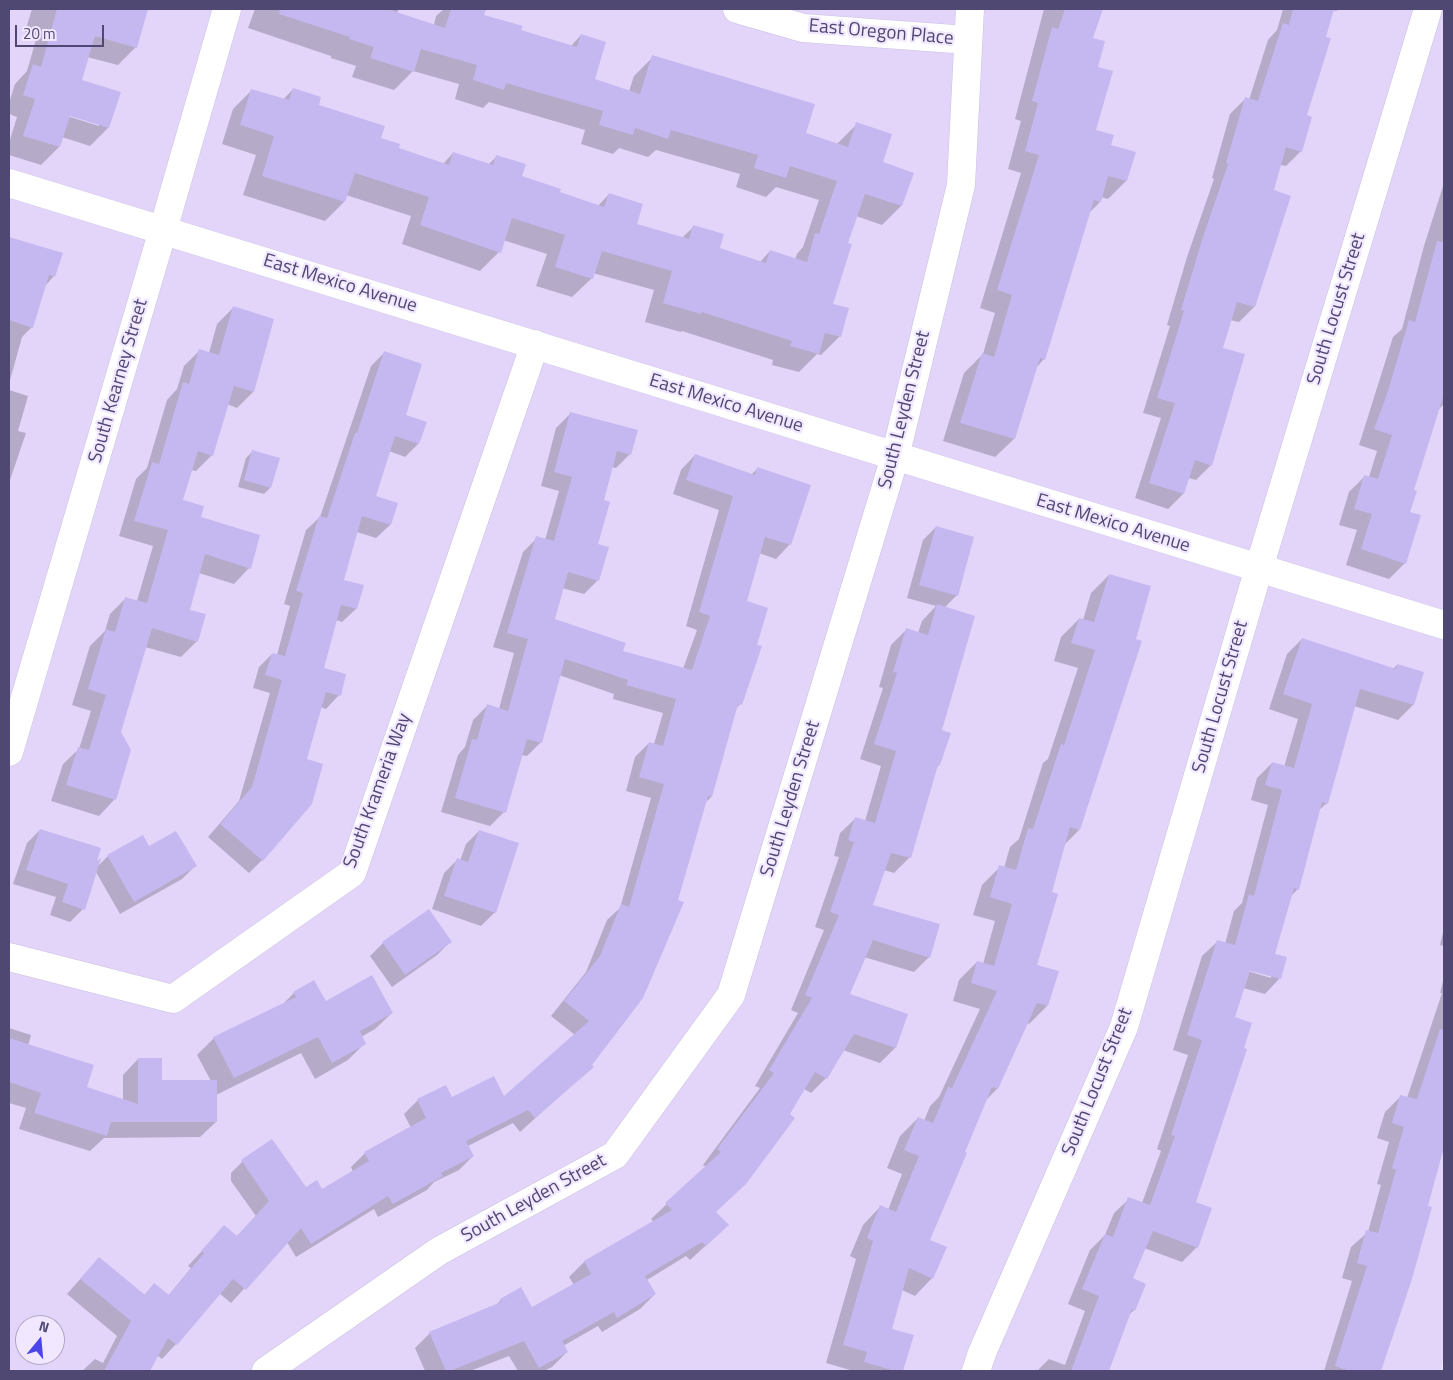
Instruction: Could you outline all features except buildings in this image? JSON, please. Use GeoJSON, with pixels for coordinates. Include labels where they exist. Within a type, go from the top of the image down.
{"type":"FeatureCollection","features":[{"type":"Feature","properties":{"kind":"street","name":"South Kearney Street"},"geometry":{"type":"LineString","coordinates":[[9,752],[227,9]]}},
{"type":"Feature","properties":{"kind":"street","name":"East Oregon Place"},"geometry":{"type":"LineString","coordinates":[[737,9],[803,28],[968,40]]}},
{"type":"Feature","properties":{"kind":"street","name":"South Leyden Street"},"geometry":{"type":"LineString","coordinates":[[266,1371],[439,1251],[615,1155],[730,995],[895,457],[961,186],[970,9]]}},
{"type":"Feature","properties":{"kind":"street","name":"South Locust Street"},"geometry":{"type":"LineString","coordinates":[[976,1371],[982,1352],[1124,1027],[1259,568],[1428,9]]}},
{"type":"Feature","properties":{"kind":"street","name":"East Mexico Avenue"},"geometry":{"type":"LineString","coordinates":[[9,183],[1444,625]]}},
{"type":"Feature","properties":{"kind":"street","name":"South Krameria Way"},"geometry":{"type":"LineString","coordinates":[[9,957],[172,999],[352,873],[535,344]]}},
{"type":"Feature","properties":{"kind":"shaded area"},"geometry":{"type":"Polygon","coordinates":[[[9,9],[1444,9],[1444,1356],[1440,1371],[9,1371],[9,9]]]}}]}
